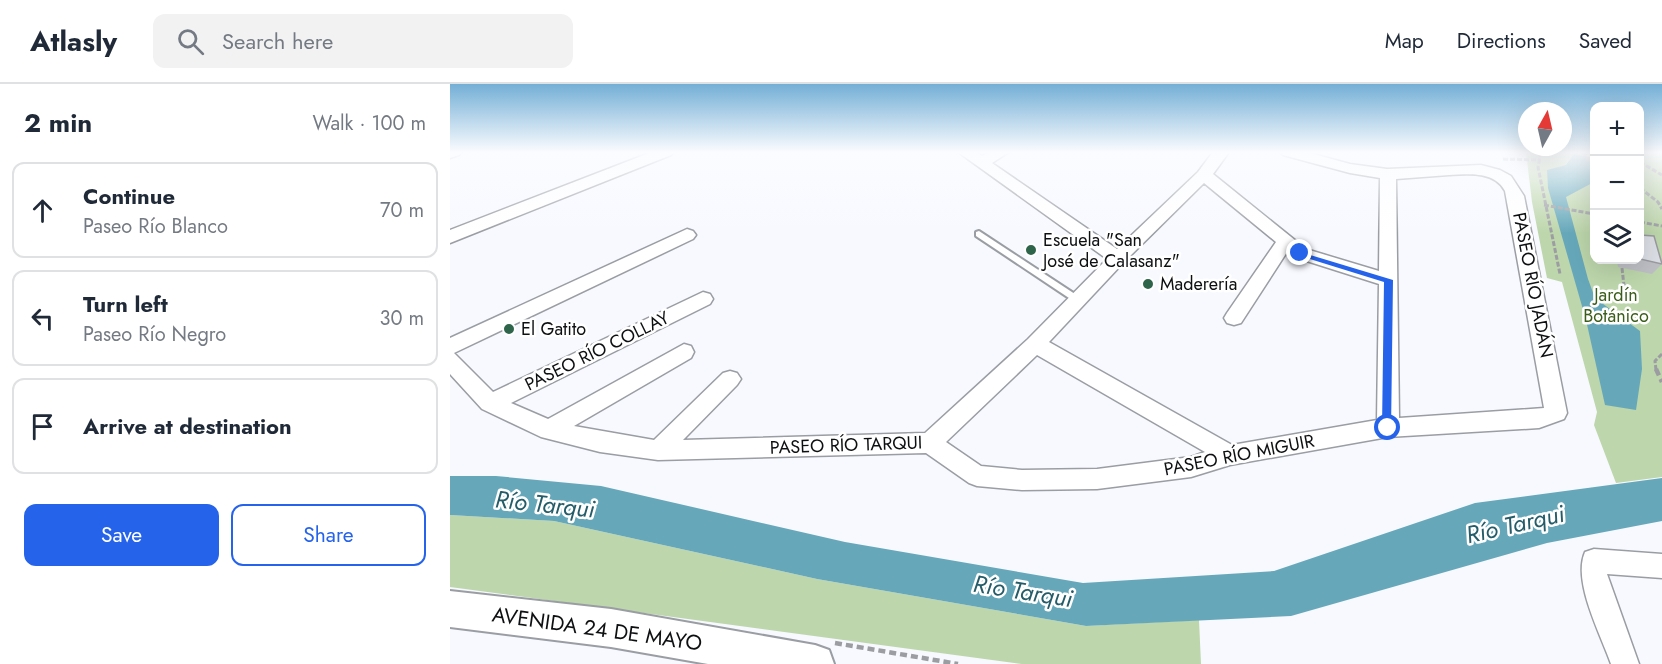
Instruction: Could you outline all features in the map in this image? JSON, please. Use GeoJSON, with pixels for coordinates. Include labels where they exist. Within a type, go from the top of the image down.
{"type":"FeatureCollection","features":[{"type":"Feature","properties":{"kind":"main road","name":"AVENIDA 24 DE MAYO"},"geometry":{"type":"LineString","coordinates":[[450,609],[611,628],[815,664]]}},
{"type":"Feature","properties":{"kind":"street"},"geometry":{"type":"LineString","coordinates":[[450,237],[597,179]]}},
{"type":"Feature","properties":{"kind":"street"},"geometry":{"type":"LineString","coordinates":[[1004,179],[1119,258]]}},
{"type":"Feature","properties":{"kind":"street","name":"PASEO RÍO TARQUI"},"geometry":{"type":"LineString","coordinates":[[450,360],[490,403],[549,430],[600,442],[658,450],[930,443],[1035,344],[1200,179]]}},
{"type":"Feature","properties":{"kind":"street"},"geometry":{"type":"LineString","coordinates":[[1209,179],[1300,253],[1389,280]]}},
{"type":"Feature","properties":{"kind":"street"},"geometry":{"type":"LineString","coordinates":[[1388,179],[1388,428]]}},
{"type":"Feature","properties":{"kind":"street","name":"PASEO RÍO JADÁN"},"geometry":{"type":"LineString","coordinates":[[1506,179],[1512,187],[1516,199],[1556,413]]}},
{"type":"Feature","properties":{"kind":"street"},"geometry":{"type":"LineString","coordinates":[[450,347],[687,235]]}},
{"type":"Feature","properties":{"kind":"street"},"geometry":{"type":"LineString","coordinates":[[1234,318],[1285,242]]}},
{"type":"Feature","properties":{"kind":"street","name":"PASEO RÍO COLLAY"},"geometry":{"type":"LineString","coordinates":[[490,403],[703,299]]}},
{"type":"Feature","properties":{"kind":"street"},"geometry":{"type":"LineString","coordinates":[[1035,344],[1230,455]]}},
{"type":"Feature","properties":{"kind":"street"},"geometry":{"type":"LineString","coordinates":[[549,430],[684,352]]}},
{"type":"Feature","properties":{"kind":"street"},"geometry":{"type":"LineString","coordinates":[[658,450],[730,379]]}},
{"type":"Feature","properties":{"kind":"street","name":"PASEO RÍO MIGUIR"},"geometry":{"type":"LineString","coordinates":[[930,443],[977,477],[1022,480],[1097,479],[1191,467],[1230,455],[1388,428],[1539,419],[1556,413]]}},
{"type":"Feature","properties":{"kind":"street"},"geometry":{"type":"LineString","coordinates":[[1625,664],[1594,579],[1594,561],[1662,566]]}},
{"type":"Feature","properties":{"kind":"lane"},"geometry":{"type":"LineString","coordinates":[[979,234],[1078,300]]}},
{"type":"Feature","properties":{"kind":"path"},"geometry":{"type":"LineString","coordinates":[[1540,179],[1560,274]]}},
{"type":"Feature","properties":{"kind":"path"},"geometry":{"type":"LineString","coordinates":[[1644,191],[1658,202],[1662,209]]}},
{"type":"Feature","properties":{"kind":"path"},"geometry":{"type":"LineString","coordinates":[[1544,205],[1590,213]]}},
{"type":"Feature","properties":{"kind":"path"},"geometry":{"type":"LineString","coordinates":[[1644,223],[1662,226]]}},
{"type":"Feature","properties":{"kind":"path"},"geometry":{"type":"LineString","coordinates":[[1622,268],[1624,286]]}},
{"type":"Feature","properties":{"kind":"path"},"geometry":{"type":"LineString","coordinates":[[1662,354],[1655,361],[1657,374],[1662,382]]}},
{"type":"Feature","properties":{"kind":"green space","name":"Jardín Botánico"},"geometry":{"type":"Polygon","coordinates":[[[1529,179],[1590,179],[1590,264],[1644,264],[1644,179],[1662,179],[1662,477],[1616,483],[1594,425],[1597,412],[1562,282],[1547,278],[1529,179]]]}},
{"type":"Feature","properties":{"kind":"green space"},"geometry":{"type":"Polygon","coordinates":[[[450,515],[554,521],[817,579],[1086,626],[1199,620],[1201,664],[1022,664],[450,587],[450,515]]]}},
{"type":"Feature","properties":{"kind":"water"},"geometry":{"type":"Polygon","coordinates":[[[1548,179],[1590,179],[1590,184],[1566,197],[1595,298],[1640,331],[1642,369],[1636,410],[1605,405],[1586,320],[1548,188],[1548,179]]]}},
{"type":"Feature","properties":{"kind":"water","name":"Río Tarqui"},"geometry":{"type":"Polygon","coordinates":[[[450,476],[496,476],[601,486],[845,542],[1083,583],[1274,571],[1475,503],[1662,478],[1662,521],[1547,543],[1291,616],[1086,626],[817,579],[554,521],[450,515],[450,476]]]}},
{"type":"Feature","properties":{"kind":"building"},"geometry":{"type":"Polygon","coordinates":[[[1644,235],[1654,236],[1662,264],[1644,260],[1644,235]]]}},
{"type":"Feature","properties":{"kind":"place","name":"Escuela \"San José de Calasanz\""},"geometry":{"type":"Point","coordinates":[1031,250]}},
{"type":"Feature","properties":{"kind":"place","name":"Maderería"},"geometry":{"type":"Point","coordinates":[1148,284]}},
{"type":"Feature","properties":{"kind":"place","name":"El Gatito"},"geometry":{"type":"Point","coordinates":[509,329]}},
{"type":"Feature","properties":{"kind":"route"},"geometry":{"type":"LineString","coordinates":[[1300,253],[1389,280],[1388,428]]}}]}
